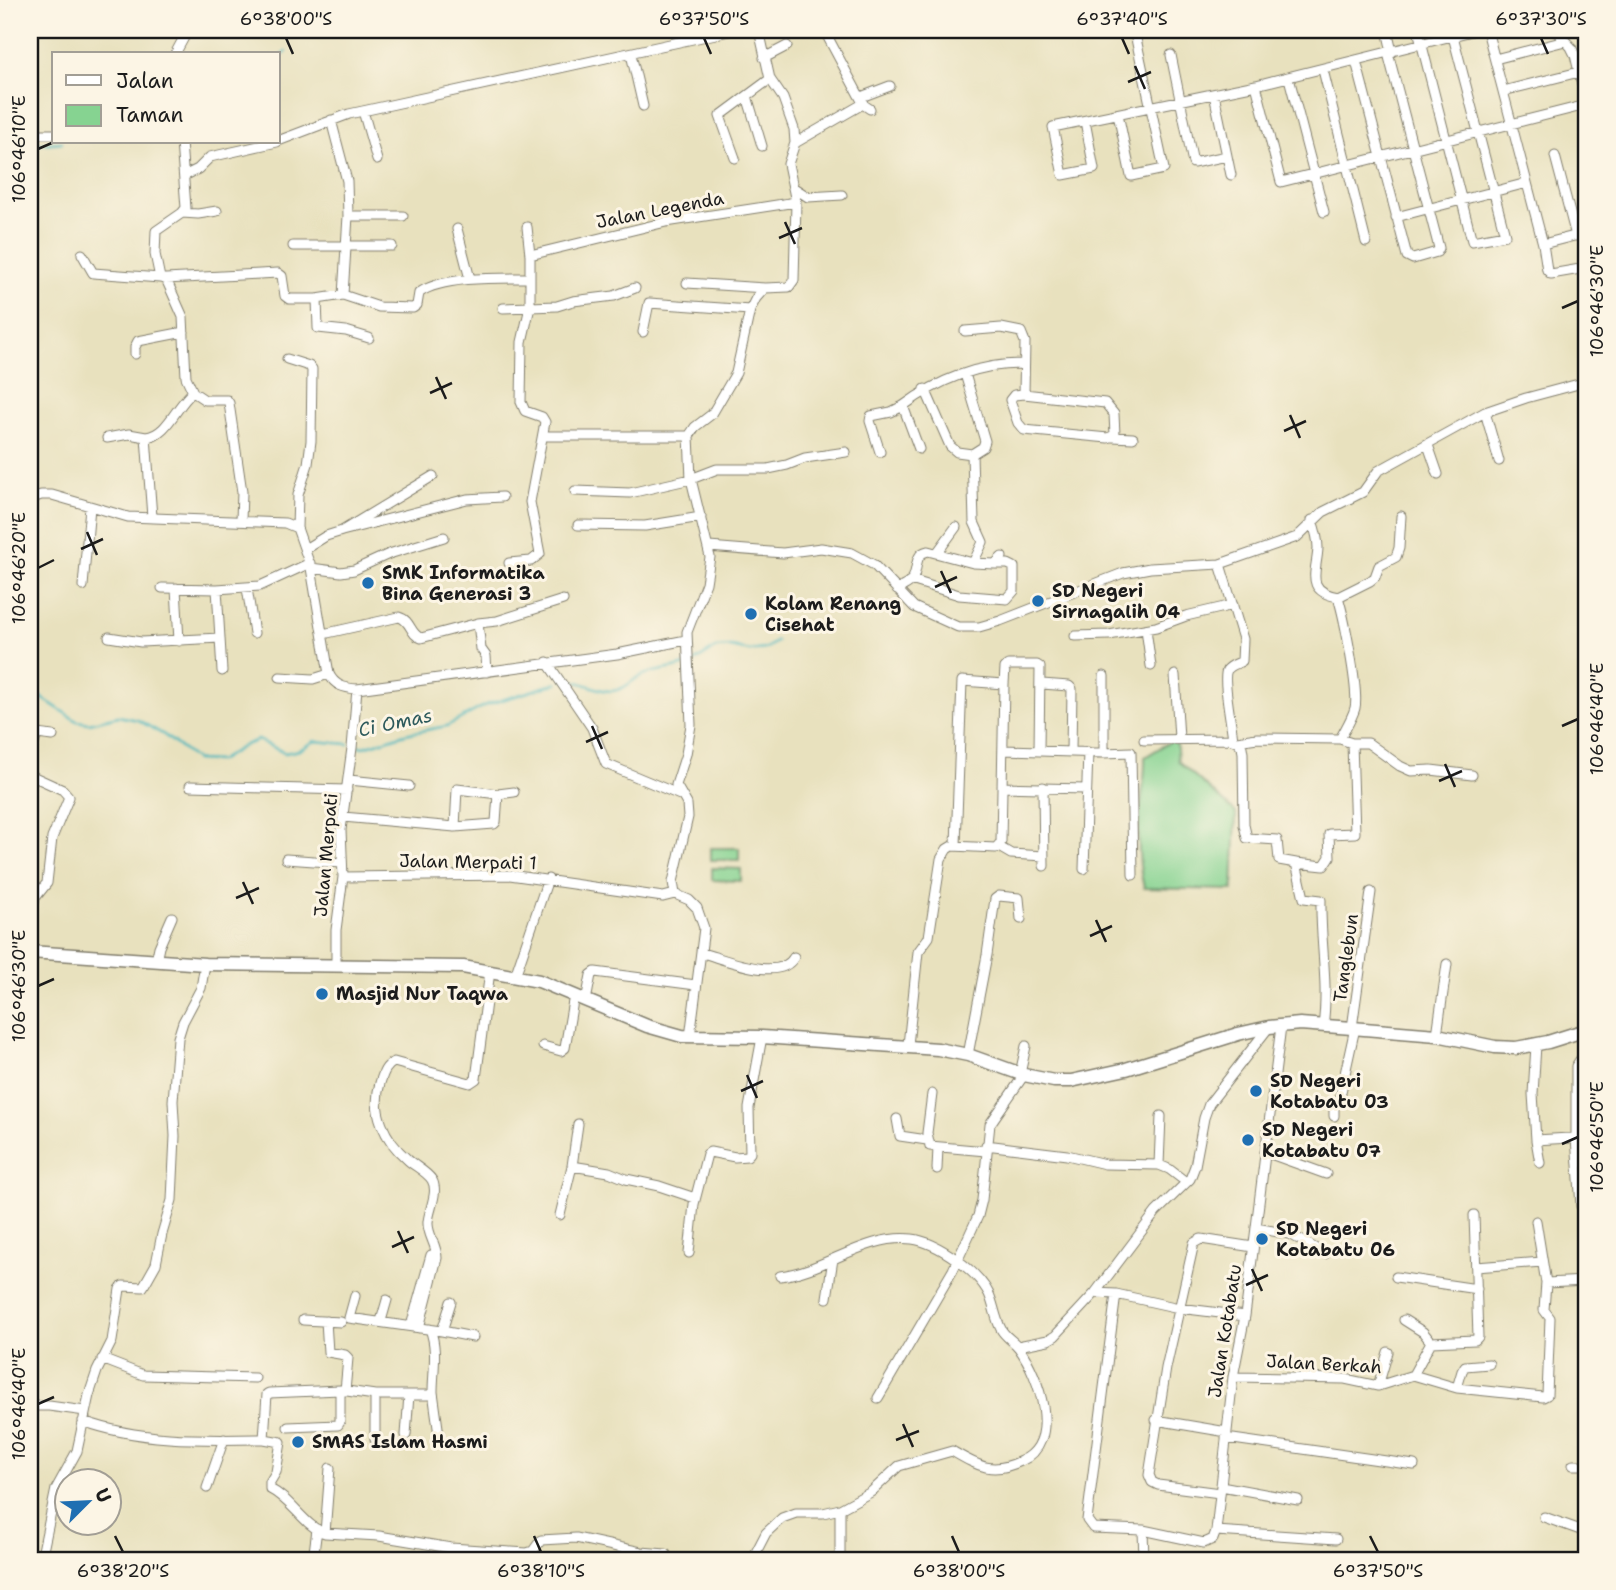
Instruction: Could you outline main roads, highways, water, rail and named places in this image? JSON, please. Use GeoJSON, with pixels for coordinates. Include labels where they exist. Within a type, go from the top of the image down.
{"type":"FeatureCollection","features":[{"type":"Feature","properties":{"kind":"main road"},"geometry":{"type":"LineString","coordinates":[[30,952],[205,964],[447,966],[490,971],[538,981],[646,1026],[690,1037],[762,1037],[908,1045],[968,1055],[1022,1075],[1054,1082],[1126,1069],[1227,1037],[1275,1026],[1323,1026],[1437,1035],[1495,1047],[1516,1048],[1586,1030]]}},
{"type":"Feature","properties":{"kind":"waterway"},"geometry":{"type":"LineString","coordinates":[[280,57],[286,52]]}},
{"type":"Feature","properties":{"kind":"waterway"},"geometry":{"type":"LineString","coordinates":[[30,145],[52,143]]}},
{"type":"Feature","properties":{"kind":"waterway","name":"Ci Omas"},"geometry":{"type":"LineString","coordinates":[[692,663],[716,648],[731,647],[750,651],[765,649],[777,641]]}},
{"type":"Feature","properties":{"kind":"waterway","name":"Ci Omas"},"geometry":{"type":"LineString","coordinates":[[563,680],[612,691],[643,675],[685,665]]}},
{"type":"Feature","properties":{"kind":"waterway","name":"Ci Omas"},"geometry":{"type":"LineString","coordinates":[[355,745],[364,747],[405,734],[447,726],[486,705],[557,683]]}},
{"type":"Feature","properties":{"kind":"waterway","name":"Ci Omas"},"geometry":{"type":"LineString","coordinates":[[30,690],[77,721],[89,723],[118,716],[138,720],[164,735],[196,760],[219,761],[258,740],[285,753],[299,750],[315,741],[348,744]]}},
{"type":"Feature","properties":{"kind":"place","name":"SMK Informatika Bina Generasi 3"},"geometry":{"type":"Point","coordinates":[368,583]}},
{"type":"Feature","properties":{"kind":"place","name":"SD Negeri Sirnagalih 04"},"geometry":{"type":"Point","coordinates":[1038,601]}},
{"type":"Feature","properties":{"kind":"place","name":"Kolam Renang Cisehat"},"geometry":{"type":"Point","coordinates":[751,614]}},
{"type":"Feature","properties":{"kind":"place","name":"Masjid Nur Taqwa"},"geometry":{"type":"Point","coordinates":[322,994]}},
{"type":"Feature","properties":{"kind":"place","name":"SD Negeri Kotabatu 03"},"geometry":{"type":"Point","coordinates":[1256,1091]}},
{"type":"Feature","properties":{"kind":"place","name":"SD Negeri Kotabatu 07"},"geometry":{"type":"Point","coordinates":[1248,1140]}},
{"type":"Feature","properties":{"kind":"place","name":"SD Negeri Kotabatu 06"},"geometry":{"type":"Point","coordinates":[1262,1239]}},
{"type":"Feature","properties":{"kind":"place","name":"SMAS Islam Hasmi"},"geometry":{"type":"Point","coordinates":[298,1442]}}]}
